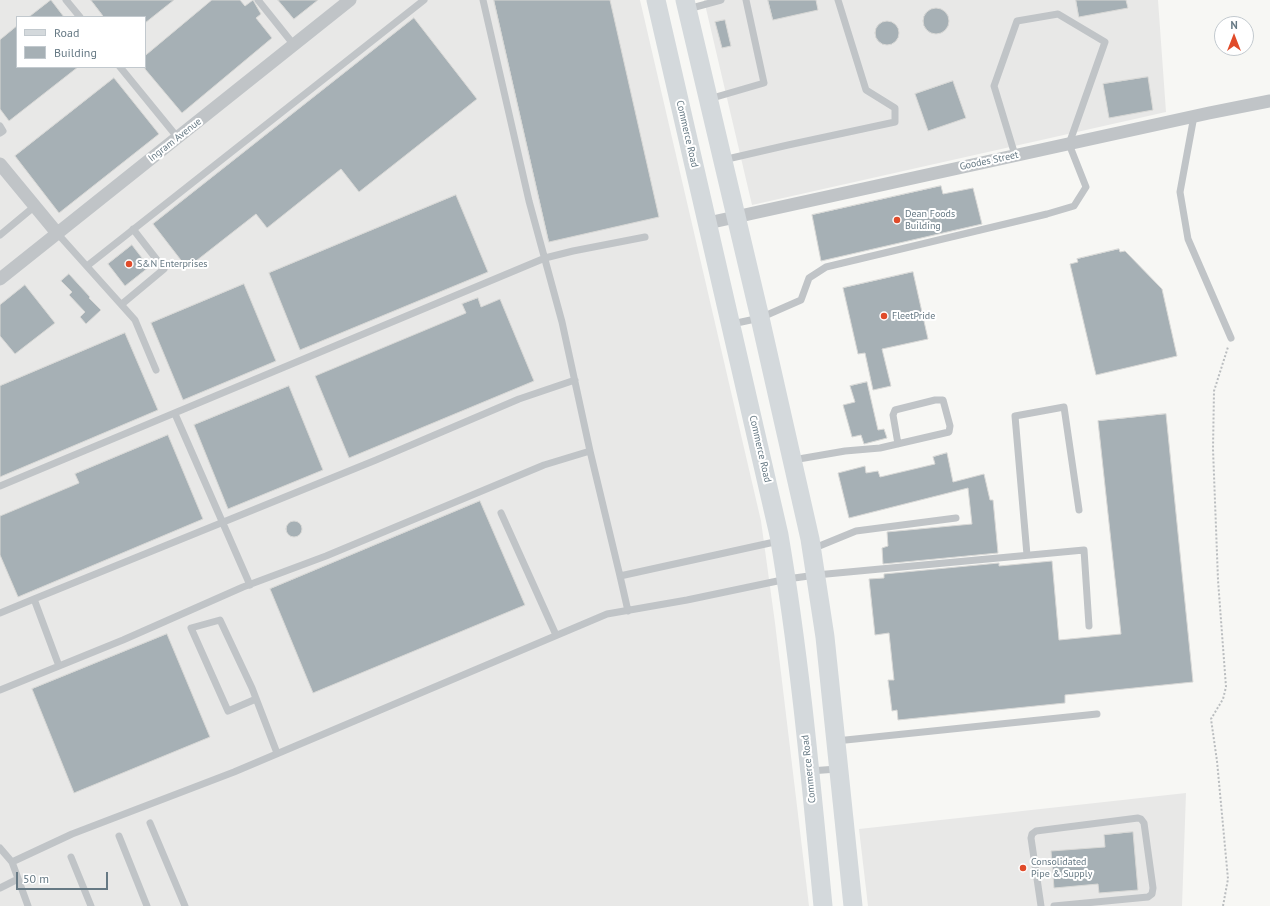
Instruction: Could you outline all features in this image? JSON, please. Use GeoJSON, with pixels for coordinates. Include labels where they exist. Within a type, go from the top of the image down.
{"type":"FeatureCollection","features":[{"type":"Feature","properties":{"kind":"main road","name":"Commerce Road"},"geometry":{"type":"LineString","coordinates":[[656,0],[732,324],[780,541],[798,659],[823,906]]}},
{"type":"Feature","properties":{"kind":"main road"},"geometry":{"type":"LineString","coordinates":[[686,5],[793,460],[812,549],[825,637],[853,906]]}},
{"type":"Feature","properties":{"kind":"street","name":"Ingram Avenue"},"geometry":{"type":"LineString","coordinates":[[0,279],[350,0]]}},
{"type":"Feature","properties":{"kind":"street","name":"Goodes Street"},"geometry":{"type":"LineString","coordinates":[[708,223],[1194,116],[1270,101]]}},
{"type":"Feature","properties":{"kind":"street"},"geometry":{"type":"LineString","coordinates":[[0,164],[57,233]]}},
{"type":"Feature","properties":{"kind":"lane"},"geometry":{"type":"LineString","coordinates":[[66,0],[79,16]]}},
{"type":"Feature","properties":{"kind":"lane"},"geometry":{"type":"LineString","coordinates":[[258,0],[294,45]]}},
{"type":"Feature","properties":{"kind":"lane"},"geometry":{"type":"LineString","coordinates":[[87,266],[424,0]]}},
{"type":"Feature","properties":{"kind":"lane"},"geometry":{"type":"LineString","coordinates":[[483,0],[528,201],[562,322],[590,451],[628,610]]}},
{"type":"Feature","properties":{"kind":"lane"},"geometry":{"type":"LineString","coordinates":[[686,5],[721,0]]}},
{"type":"Feature","properties":{"kind":"lane"},"geometry":{"type":"LineString","coordinates":[[709,99],[764,83],[746,0]]}},
{"type":"Feature","properties":{"kind":"lane"},"geometry":{"type":"LineString","coordinates":[[723,160],[895,122],[895,108],[866,90],[838,0]]}},
{"type":"Feature","properties":{"kind":"lane"},"geometry":{"type":"LineString","coordinates":[[732,324],[760,318],[801,300],[809,278],[826,267],[1047,214],[1074,206],[1086,187],[1069,144],[1105,42],[1058,14],[1018,21],[994,86],[1015,155]]}},
{"type":"Feature","properties":{"kind":"lane"},"geometry":{"type":"LineString","coordinates":[[121,68],[178,138]]}},
{"type":"Feature","properties":{"kind":"lane"},"geometry":{"type":"LineString","coordinates":[[1194,116],[1180,192],[1188,239],[1231,338]]}},
{"type":"Feature","properties":{"kind":"lane"},"geometry":{"type":"LineString","coordinates":[[0,126],[3,131],[0,133]]}},
{"type":"Feature","properties":{"kind":"lane"},"geometry":{"type":"LineString","coordinates":[[0,235],[34,206]]}},
{"type":"Feature","properties":{"kind":"lane"},"geometry":{"type":"LineString","coordinates":[[122,304],[164,269],[133,229]]}},
{"type":"Feature","properties":{"kind":"lane"},"geometry":{"type":"LineString","coordinates":[[57,233],[136,320],[156,370]]}},
{"type":"Feature","properties":{"kind":"lane"},"geometry":{"type":"LineString","coordinates":[[0,486],[545,258],[645,237]]}},
{"type":"Feature","properties":{"kind":"lane"},"geometry":{"type":"LineString","coordinates":[[0,613],[376,460],[519,399],[575,380]]}},
{"type":"Feature","properties":{"kind":"lane"},"geometry":{"type":"LineString","coordinates":[[793,460],[845,451],[880,448],[898,444],[949,432],[950,426],[943,400],[935,400],[895,410],[893,415],[898,444]]}},
{"type":"Feature","properties":{"kind":"lane"},"geometry":{"type":"LineString","coordinates":[[1027,555],[1015,416],[1064,407],[1079,510]]}},
{"type":"Feature","properties":{"kind":"lane"},"geometry":{"type":"LineString","coordinates":[[175,414],[250,585]]}},
{"type":"Feature","properties":{"kind":"lane"},"geometry":{"type":"LineString","coordinates":[[0,690],[123,640],[250,585],[326,556],[544,465],[590,451]]}},
{"type":"Feature","properties":{"kind":"lane"},"geometry":{"type":"LineString","coordinates":[[501,513],[556,635]]}},
{"type":"Feature","properties":{"kind":"lane"},"geometry":{"type":"LineString","coordinates":[[812,549],[856,531],[956,518]]}},
{"type":"Feature","properties":{"kind":"lane"},"geometry":{"type":"LineString","coordinates":[[620,576],[780,541]]}},
{"type":"Feature","properties":{"kind":"lane"},"geometry":{"type":"LineString","coordinates":[[12,862],[72,834],[234,772],[607,614],[687,600],[816,574],[1084,550],[1089,626]]}},
{"type":"Feature","properties":{"kind":"lane"},"geometry":{"type":"LineString","coordinates":[[34,599],[59,666]]}},
{"type":"Feature","properties":{"kind":"lane"},"geometry":{"type":"LineString","coordinates":[[256,699],[228,711],[191,628],[220,620],[256,699],[277,753]]}},
{"type":"Feature","properties":{"kind":"lane"},"geometry":{"type":"LineString","coordinates":[[836,741],[1097,714]]}},
{"type":"Feature","properties":{"kind":"lane"},"geometry":{"type":"LineString","coordinates":[[810,772],[839,768]]}},
{"type":"Feature","properties":{"kind":"lane"},"geometry":{"type":"LineString","coordinates":[[1041,906],[1031,838],[1032,834],[1036,831],[1138,818],[1142,820],[1144,823],[1153,888],[1152,894],[1148,897],[1054,906]]}},
{"type":"Feature","properties":{"kind":"lane"},"geometry":{"type":"LineString","coordinates":[[150,823],[185,906]]}},
{"type":"Feature","properties":{"kind":"lane"},"geometry":{"type":"LineString","coordinates":[[119,836],[147,906]]}},
{"type":"Feature","properties":{"kind":"lane"},"geometry":{"type":"LineString","coordinates":[[0,848],[12,862],[28,906]]}},
{"type":"Feature","properties":{"kind":"lane"},"geometry":{"type":"LineString","coordinates":[[71,857],[91,906]]}},
{"type":"Feature","properties":{"kind":"lane"},"geometry":{"type":"LineString","coordinates":[[0,888],[18,880]]}},
{"type":"Feature","properties":{"kind":"path"},"geometry":{"type":"LineString","coordinates":[[1223,906],[1228,879],[1218,761],[1211,719],[1223,699],[1226,687],[1218,580],[1214,464],[1214,391],[1231,338]]}},
{"type":"Feature","properties":{"kind":"shaded area"},"geometry":{"type":"Polygon","coordinates":[[[0,0],[640,0],[761,521],[775,623],[809,906],[0,906],[0,0]]]}},
{"type":"Feature","properties":{"kind":"shaded area"},"geometry":{"type":"Polygon","coordinates":[[[704,0],[1158,0],[1166,112],[752,205],[704,0]]]}},
{"type":"Feature","properties":{"kind":"shaded area","name":"Consolidated Pipe & Supply"},"geometry":{"type":"Polygon","coordinates":[[[1186,793],[1182,906],[868,906],[859,829],[1186,793]]]}},
{"type":"Feature","properties":{"kind":"building"},"geometry":{"type":"Polygon","coordinates":[[[51,0],[63,16],[30,16],[51,0]]]}},
{"type":"Feature","properties":{"kind":"building"},"geometry":{"type":"Polygon","coordinates":[[[91,0],[174,0],[146,22],[146,16],[103,16],[91,0]]]}},
{"type":"Feature","properties":{"kind":"building"},"geometry":{"type":"Polygon","coordinates":[[[212,0],[240,0],[245,6],[253,0],[261,14],[256,18],[272,38],[182,113],[145,69],[146,55],[212,0]]]}},
{"type":"Feature","properties":{"kind":"building"},"geometry":{"type":"Polygon","coordinates":[[[278,0],[318,0],[294,19],[278,0]]]}},
{"type":"Feature","properties":{"kind":"building"},"geometry":{"type":"Polygon","coordinates":[[[494,0],[610,0],[659,217],[549,242],[494,0]]]}},
{"type":"Feature","properties":{"kind":"building"},"geometry":{"type":"Polygon","coordinates":[[[768,0],[816,0],[818,10],[773,20],[768,0]]]}},
{"type":"Feature","properties":{"kind":"building"},"geometry":{"type":"Polygon","coordinates":[[[1076,0],[1126,0],[1128,8],[1079,17],[1076,0]]]}},
{"type":"Feature","properties":{"kind":"building"},"geometry":{"type":"Polygon","coordinates":[[[936,8],[945,12],[949,21],[945,30],[936,34],[927,30],[923,21],[927,12],[936,8]]]}},
{"type":"Feature","properties":{"kind":"building"},"geometry":{"type":"Polygon","coordinates":[[[414,18],[477,99],[359,192],[341,169],[267,228],[256,214],[187,268],[153,224],[414,18]]]}},
{"type":"Feature","properties":{"kind":"building"},"geometry":{"type":"Polygon","coordinates":[[[725,20],[731,46],[722,48],[715,22],[725,20]]]}},
{"type":"Feature","properties":{"kind":"building"},"geometry":{"type":"Polygon","coordinates":[[[882,21],[892,21],[899,28],[899,38],[892,45],[882,45],[875,38],[875,28],[882,21]]]}},
{"type":"Feature","properties":{"kind":"building"},"geometry":{"type":"Polygon","coordinates":[[[16,27],[16,68],[77,68],[9,121],[0,109],[0,40],[16,27]]]}},
{"type":"Feature","properties":{"kind":"building"},"geometry":{"type":"Polygon","coordinates":[[[1148,77],[1153,110],[1109,118],[1103,84],[1148,77]]]}},
{"type":"Feature","properties":{"kind":"building"},"geometry":{"type":"Polygon","coordinates":[[[114,78],[159,134],[59,213],[15,156],[114,78]]]}},
{"type":"Feature","properties":{"kind":"building"},"geometry":{"type":"Polygon","coordinates":[[[953,81],[966,118],[928,131],[915,94],[953,81]]]}},
{"type":"Feature","properties":{"kind":"building","name":"Dean Foods Building"},"geometry":{"type":"Polygon","coordinates":[[[941,186],[943,194],[973,188],[982,224],[821,261],[812,215],[941,186]]]}},
{"type":"Feature","properties":{"kind":"building"},"geometry":{"type":"Polygon","coordinates":[[[456,195],[488,272],[300,350],[269,273],[456,195]]]}},
{"type":"Feature","properties":{"kind":"building"},"geometry":{"type":"Polygon","coordinates":[[[132,245],[149,267],[125,286],[108,264],[132,245]]]}},
{"type":"Feature","properties":{"kind":"building"},"geometry":{"type":"Polygon","coordinates":[[[1119,249],[1120,252],[1125,251],[1162,289],[1177,356],[1096,375],[1070,264],[1078,262],[1077,259],[1119,249]]]}},
{"type":"Feature","properties":{"kind":"building"},"geometry":{"type":"Polygon","coordinates":[[[913,272],[928,339],[882,349],[891,386],[873,390],[865,353],[858,354],[843,288],[913,272]]]}},
{"type":"Feature","properties":{"kind":"building"},"geometry":{"type":"Polygon","coordinates":[[[69,274],[101,310],[86,324],[80,317],[85,312],[69,295],[72,292],[61,281],[69,274]]]}},
{"type":"Feature","properties":{"kind":"building"},"geometry":{"type":"Polygon","coordinates":[[[244,284],[276,361],[183,400],[151,323],[244,284]]]}},
{"type":"Feature","properties":{"kind":"building"},"geometry":{"type":"Polygon","coordinates":[[[25,285],[55,323],[15,354],[0,336],[0,305],[25,285]]]}},
{"type":"Feature","properties":{"kind":"building"},"geometry":{"type":"Polygon","coordinates":[[[478,298],[481,307],[500,299],[534,381],[349,458],[315,376],[466,313],[462,304],[478,298]]]}},
{"type":"Feature","properties":{"kind":"building"},"geometry":{"type":"Polygon","coordinates":[[[125,333],[158,410],[0,477],[0,386],[125,333]]]}},
{"type":"Feature","properties":{"kind":"building"},"geometry":{"type":"Polygon","coordinates":[[[867,382],[878,430],[884,429],[887,438],[864,444],[861,435],[852,437],[843,405],[855,402],[850,386],[867,382]]]}},
{"type":"Feature","properties":{"kind":"building"},"geometry":{"type":"Polygon","coordinates":[[[289,386],[323,470],[228,509],[194,425],[289,386]]]}},
{"type":"Feature","properties":{"kind":"building"},"geometry":{"type":"Polygon","coordinates":[[[1166,414],[1193,682],[1065,695],[1065,703],[898,720],[897,710],[892,711],[888,680],[894,680],[889,633],[875,635],[869,579],[884,578],[884,574],[999,563],[999,566],[1052,561],[1059,640],[1121,634],[1098,421],[1166,414]]]}},
{"type":"Feature","properties":{"kind":"building"},"geometry":{"type":"Polygon","coordinates":[[[168,435],[203,519],[18,597],[0,555],[0,516],[79,483],[75,474],[168,435]]]}},
{"type":"Feature","properties":{"kind":"building"},"geometry":{"type":"Polygon","coordinates":[[[947,453],[953,482],[984,474],[990,500],[993,500],[998,553],[883,564],[882,548],[888,546],[887,532],[972,524],[968,488],[849,518],[838,473],[865,466],[866,473],[878,471],[880,477],[935,464],[933,457],[947,453]]]}},
{"type":"Feature","properties":{"kind":"building"},"geometry":{"type":"Polygon","coordinates":[[[480,501],[525,605],[313,693],[270,589],[480,501]]]}},
{"type":"Feature","properties":{"kind":"building"},"geometry":{"type":"Polygon","coordinates":[[[294,521],[301,526],[302,529],[297,536],[294,537],[287,532],[286,529],[291,522],[294,521]]]}},
{"type":"Feature","properties":{"kind":"building"},"geometry":{"type":"Polygon","coordinates":[[[167,634],[210,737],[74,793],[32,689],[167,634]]]}},
{"type":"Feature","properties":{"kind":"building"},"geometry":{"type":"Polygon","coordinates":[[[1133,832],[1138,890],[1099,893],[1098,884],[1054,888],[1051,851],[1105,847],[1104,835],[1133,832]]]}},
{"type":"Feature","properties":{"kind":"place","name":"Dean Foods Building"},"geometry":{"type":"Point","coordinates":[897,220]}},
{"type":"Feature","properties":{"kind":"place","name":"S&N Enterprises"},"geometry":{"type":"Point","coordinates":[129,264]}},
{"type":"Feature","properties":{"kind":"place","name":"FleetPride"},"geometry":{"type":"Point","coordinates":[884,316]}},
{"type":"Feature","properties":{"kind":"place","name":"Consolidated Pipe & Supply"},"geometry":{"type":"Point","coordinates":[1023,868]}}]}
